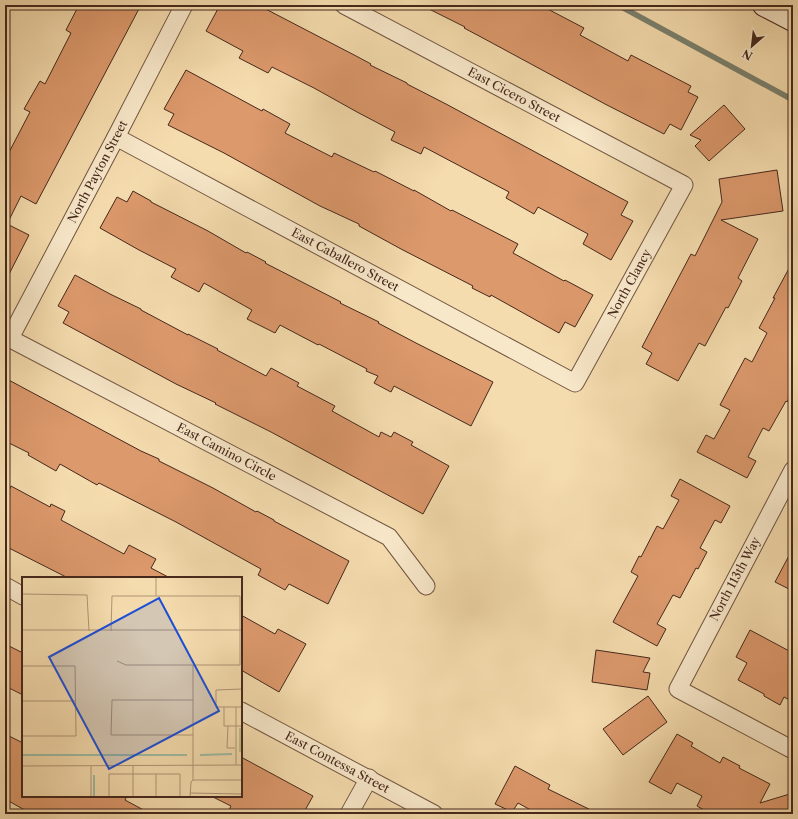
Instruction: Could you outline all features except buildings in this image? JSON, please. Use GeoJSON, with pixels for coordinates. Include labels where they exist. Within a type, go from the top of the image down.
{"type":"FeatureCollection","features":[{"type":"Feature","properties":{"kind":"main road"},"geometry":{"type":"LineString","coordinates":[[764,5],[793,20]]}},
{"type":"Feature","properties":{"kind":"street","name":"North Payton Street"},"geometry":{"type":"LineString","coordinates":[[7,337],[116,137],[184,5]]}},
{"type":"Feature","properties":{"kind":"street","name":"East Cicero Street"},"geometry":{"type":"LineString","coordinates":[[344,5],[684,185]]}},
{"type":"Feature","properties":{"kind":"street","name":"East Caballero Street"},"geometry":{"type":"LineString","coordinates":[[116,137],[575,383]]}},
{"type":"Feature","properties":{"kind":"street","name":"North Clancy"},"geometry":{"type":"LineString","coordinates":[[575,383],[684,185]]}},
{"type":"Feature","properties":{"kind":"street","name":"East Camino Circle"},"geometry":{"type":"LineString","coordinates":[[7,337],[389,537],[426,586]]}},
{"type":"Feature","properties":{"kind":"street","name":"North 113th Way"},"geometry":{"type":"LineString","coordinates":[[793,470],[788,490],[678,689],[793,750]]}},
{"type":"Feature","properties":{"kind":"street"},"geometry":{"type":"LineString","coordinates":[[5,586],[22,595]]}},
{"type":"Feature","properties":{"kind":"street","name":"East Contessa Street"},"geometry":{"type":"LineString","coordinates":[[242,712],[434,814]]}},
{"type":"Feature","properties":{"kind":"street"},"geometry":{"type":"LineString","coordinates":[[349,814],[368,778]]}},
{"type":"Feature","properties":{"kind":"waterway"},"geometry":{"type":"LineString","coordinates":[[618,5],[793,100]]}}]}
